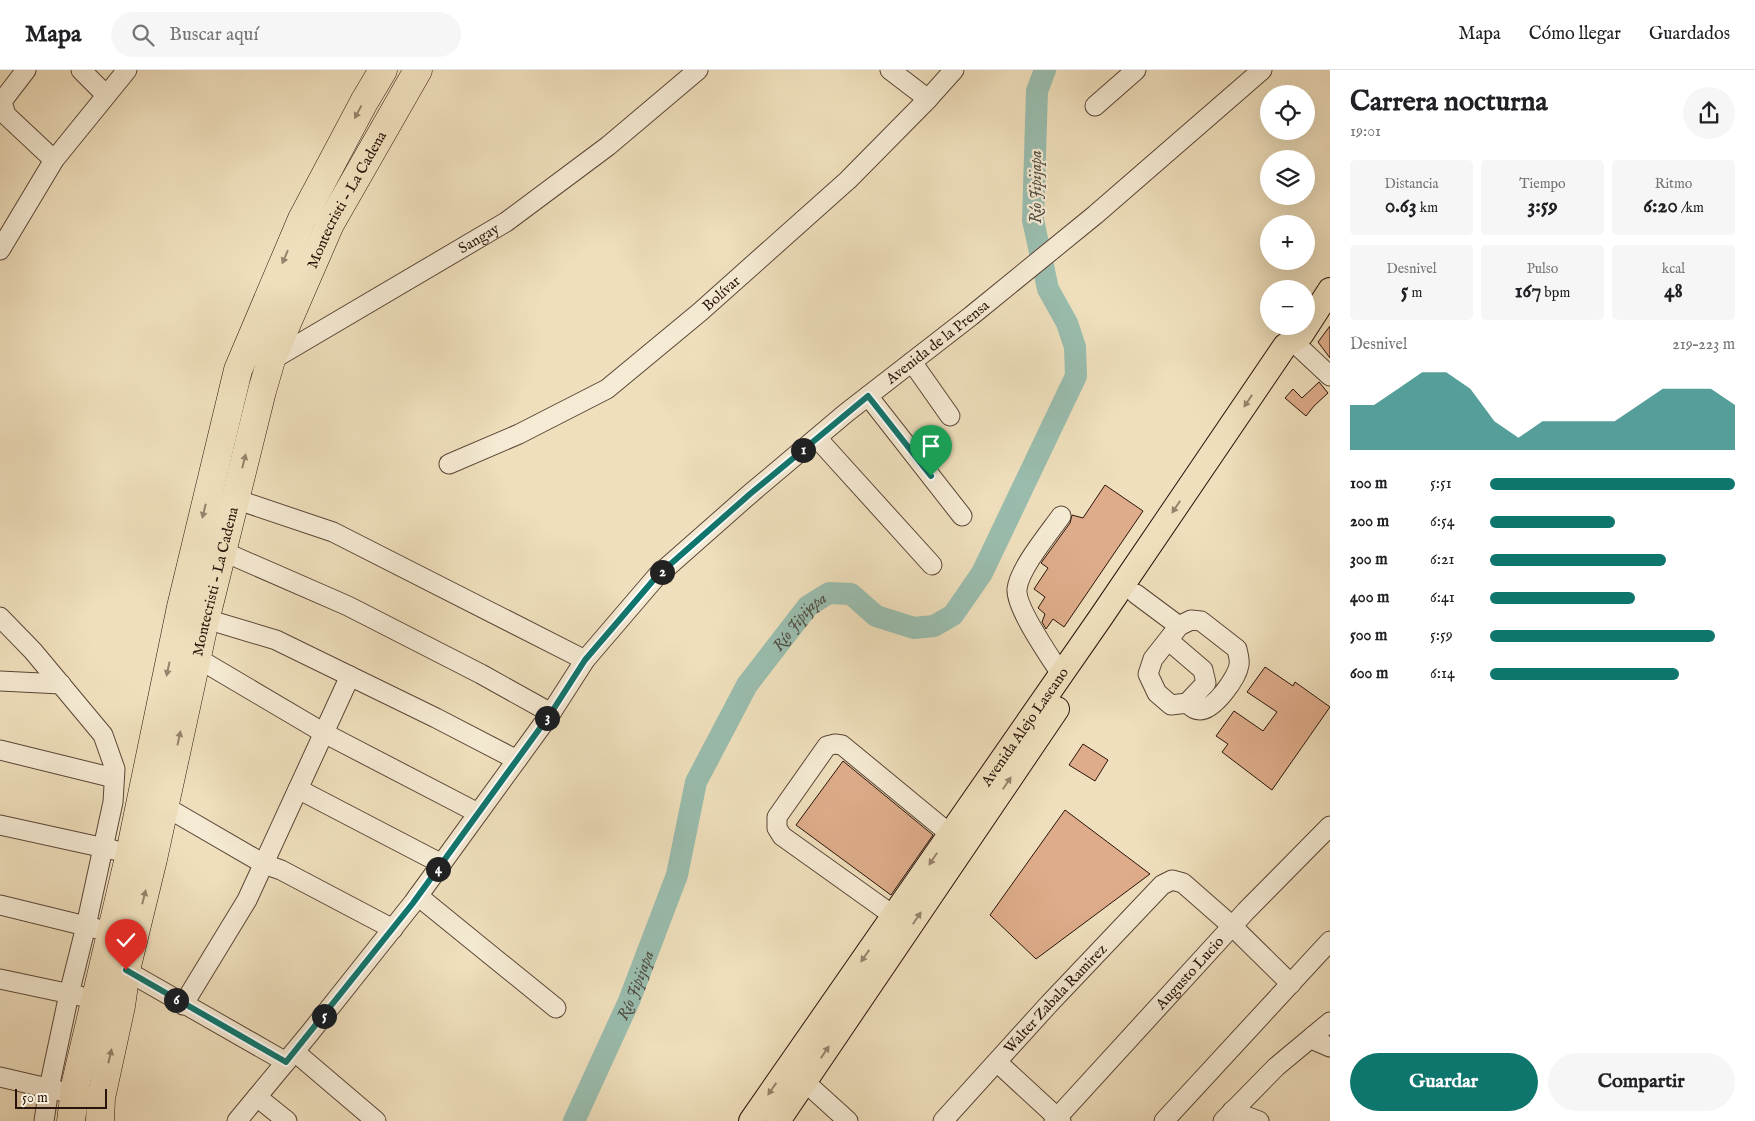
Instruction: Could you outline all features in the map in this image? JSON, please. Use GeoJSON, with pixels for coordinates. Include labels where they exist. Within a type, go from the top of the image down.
{"type":"FeatureCollection","features":[{"type":"Feature","properties":{"kind":"highway","name":"Montecristi - La Cadena"},"geometry":{"type":"LineString","coordinates":[[100,1110],[121,1006],[110,931],[164,806],[196,658],[192,616],[196,545],[238,370],[302,219],[383,70]]}},
{"type":"Feature","properties":{"kind":"highway","name":"Montecristi - La Cadena"},"geometry":{"type":"LineString","coordinates":[[141,856],[192,616],[222,551],[271,360],[330,224],[418,70]]}},
{"type":"Feature","properties":{"kind":"highway","name":"Montecristi - La Cadena"},"geometry":{"type":"LineString","coordinates":[[65,1101],[95,999],[115,965]]}},
{"type":"Feature","properties":{"kind":"main road","name":"Avenida Alejo Lascano"},"geometry":{"type":"LineString","coordinates":[[778,1121],[1297,356],[1301,341],[1330,290]]}},
{"type":"Feature","properties":{"kind":"main road","name":"Avenida Alejo Lascano"},"geometry":{"type":"LineString","coordinates":[[751,1121],[1204,467],[1285,346],[1301,341]]}},
{"type":"Feature","properties":{"kind":"street"},"geometry":{"type":"LineString","coordinates":[[26,70],[3,100],[4,110],[6,115],[54,160]]}},
{"type":"Feature","properties":{"kind":"street"},"geometry":{"type":"LineString","coordinates":[[81,70],[106,95]]}},
{"type":"Feature","properties":{"kind":"street"},"geometry":{"type":"LineString","coordinates":[[0,250],[54,160],[127,70]]}},
{"type":"Feature","properties":{"kind":"street","name":"Sangay"},"geometry":{"type":"LineString","coordinates":[[238,370],[271,360],[506,222],[608,146],[698,70]]}},
{"type":"Feature","properties":{"kind":"street"},"geometry":{"type":"LineString","coordinates":[[890,70],[928,99]]}},
{"type":"Feature","properties":{"kind":"street","name":"Bolívar"},"geometry":{"type":"LineString","coordinates":[[449,464],[519,434],[607,389],[700,312],[848,180],[954,70]]}},
{"type":"Feature","properties":{"kind":"street"},"geometry":{"type":"LineString","coordinates":[[1095,106],[1136,70]]}},
{"type":"Feature","properties":{"kind":"street","name":"Avenida de la Prensa"},"geometry":{"type":"LineString","coordinates":[[237,1121],[393,929],[551,713],[585,660],[657,576],[817,438],[1043,258],[1262,70]]}},
{"type":"Feature","properties":{"kind":"street"},"geometry":{"type":"LineString","coordinates":[[1301,341],[1330,376]]}},
{"type":"Feature","properties":{"kind":"street"},"geometry":{"type":"LineString","coordinates":[[912,362],[950,416]]}},
{"type":"Feature","properties":{"kind":"street"},"geometry":{"type":"LineString","coordinates":[[868,396],[962,516]]}},
{"type":"Feature","properties":{"kind":"street"},"geometry":{"type":"LineString","coordinates":[[817,438],[932,565]]}},
{"type":"Feature","properties":{"kind":"street"},"geometry":{"type":"LineString","coordinates":[[235,499],[333,532],[585,660]]}},
{"type":"Feature","properties":{"kind":"street"},"geometry":{"type":"LineString","coordinates":[[1061,516],[1023,571],[1017,588],[1017,598],[1061,674]]}},
{"type":"Feature","properties":{"kind":"street"},"geometry":{"type":"LineString","coordinates":[[196,545],[222,551],[348,606],[481,674],[551,713]]}},
{"type":"Feature","properties":{"kind":"street"},"geometry":{"type":"LineString","coordinates":[[1136,594],[1173,633],[1203,670],[1206,683],[1187,703],[1171,704],[1157,693],[1148,674],[1153,659],[1173,633],[1191,620],[1201,621],[1237,649],[1239,664],[1235,678],[1212,706],[1203,710],[1194,710],[1187,703]]}},
{"type":"Feature","properties":{"kind":"street"},"geometry":{"type":"LineString","coordinates":[[192,616],[276,640],[517,760]]}},
{"type":"Feature","properties":{"kind":"street"},"geometry":{"type":"LineString","coordinates":[[0,617],[33,651],[102,736],[116,769],[113,802],[102,847],[110,931],[69,994],[65,1101],[44,1121]]}},
{"type":"Feature","properties":{"kind":"street"},"geometry":{"type":"LineString","coordinates":[[196,658],[324,733],[478,813]]}},
{"type":"Feature","properties":{"kind":"street"},"geometry":{"type":"LineString","coordinates":[[183,1005],[247,900],[350,676]]}},
{"type":"Feature","properties":{"kind":"street"},"geometry":{"type":"LineString","coordinates":[[0,681],[61,684]]}},
{"type":"Feature","properties":{"kind":"street"},"geometry":{"type":"LineString","coordinates":[[894,916],[782,836],[777,828],[776,817],[827,746],[835,744],[842,745],[950,834]]}},
{"type":"Feature","properties":{"kind":"street"},"geometry":{"type":"LineString","coordinates":[[0,750],[114,778]]}},
{"type":"Feature","properties":{"kind":"street"},"geometry":{"type":"LineString","coordinates":[[298,789],[442,864]]}},
{"type":"Feature","properties":{"kind":"street"},"geometry":{"type":"LineString","coordinates":[[164,806],[264,864],[281,870],[393,929]]}},
{"type":"Feature","properties":{"kind":"street"},"geometry":{"type":"LineString","coordinates":[[0,825],[141,856]]}},
{"type":"Feature","properties":{"kind":"street","name":"Augusto Lucio"},"geometry":{"type":"LineString","coordinates":[[1057,1120],[1232,926],[1330,826]]}},
{"type":"Feature","properties":{"kind":"street","name":"Walter Zabala Ramirez"},"geometry":{"type":"LineString","coordinates":[[943,1121],[1049,1004],[1162,885],[1172,880],[1183,883],[1232,926]]}},
{"type":"Feature","properties":{"kind":"street"},"geometry":{"type":"LineString","coordinates":[[418,896],[556,1008]]}},
{"type":"Feature","properties":{"kind":"street"},"geometry":{"type":"LineString","coordinates":[[0,904],[110,931]]}},
{"type":"Feature","properties":{"kind":"street"},"geometry":{"type":"LineString","coordinates":[[1232,926],[1291,984]]}},
{"type":"Feature","properties":{"kind":"street"},"geometry":{"type":"LineString","coordinates":[[1164,1121],[1330,941]]}},
{"type":"Feature","properties":{"kind":"street"},"geometry":{"type":"LineString","coordinates":[[115,965],[183,1005],[290,1057],[376,1121]]}},
{"type":"Feature","properties":{"kind":"street"},"geometry":{"type":"LineString","coordinates":[[0,982],[95,999],[121,1006]]}},
{"type":"Feature","properties":{"kind":"street"},"geometry":{"type":"LineString","coordinates":[[1227,1116],[1276,1068],[1330,1022]]}},
{"type":"Feature","properties":{"kind":"street"},"geometry":{"type":"LineString","coordinates":[[1313,1036],[1316,1041],[1330,1047]]}},
{"type":"Feature","properties":{"kind":"street"},"geometry":{"type":"LineString","coordinates":[[998,1062],[1057,1120]]}},
{"type":"Feature","properties":{"kind":"street"},"geometry":{"type":"LineString","coordinates":[[0,1077],[65,1101],[100,1110]]}},
{"type":"Feature","properties":{"kind":"street"},"geometry":{"type":"LineString","coordinates":[[805,1082],[848,1121]]}},
{"type":"Feature","properties":{"kind":"street"},"geometry":{"type":"LineString","coordinates":[[257,1097],[287,1121]]}},
{"type":"Feature","properties":{"kind":"street"},"geometry":{"type":"LineString","coordinates":[[1227,1116],[1259,1121]]}},
{"type":"Feature","properties":{"kind":"building"},"geometry":{"type":"Polygon","coordinates":[[[1330,326],[1330,358],[1318,342],[1330,326]]]}},
{"type":"Feature","properties":{"kind":"building"},"geometry":{"type":"Polygon","coordinates":[[[1319,382],[1328,393],[1306,416],[1285,398],[1293,389],[1302,398],[1319,382]]]}},
{"type":"Feature","properties":{"kind":"building"},"geometry":{"type":"Polygon","coordinates":[[[1105,485],[1143,511],[1064,627],[1053,619],[1046,629],[1042,622],[1045,614],[1038,608],[1045,597],[1034,589],[1048,568],[1041,563],[1070,523],[1072,515],[1083,518],[1105,485]]]}},
{"type":"Feature","properties":{"kind":"building"},"geometry":{"type":"Polygon","coordinates":[[[1265,667],[1293,686],[1295,682],[1330,707],[1272,790],[1222,752],[1228,744],[1216,736],[1234,711],[1263,731],[1277,712],[1247,692],[1265,667]]]}},
{"type":"Feature","properties":{"kind":"building"},"geometry":{"type":"Polygon","coordinates":[[[1083,744],[1108,760],[1095,781],[1069,765],[1083,744]]]}},
{"type":"Feature","properties":{"kind":"building"},"geometry":{"type":"Polygon","coordinates":[[[843,761],[933,835],[891,895],[796,825],[843,761]]]}},
{"type":"Feature","properties":{"kind":"building"},"geometry":{"type":"Polygon","coordinates":[[[1065,810],[1150,874],[1036,959],[990,915],[1065,810]]]}},
{"type":"Feature","properties":{"kind":"waterway","name":"Río Jipijapa"},"geometry":{"type":"LineString","coordinates":[[574,1121],[629,1001],[677,875],[696,782],[747,685],[808,606],[829,593],[851,594],[876,616],[914,628],[934,626],[953,615],[982,573],[1076,376],[1075,347],[1067,323],[1048,289],[1033,220],[1037,91],[1045,70]]}},
{"type":"Feature","properties":{"kind":"route"},"geometry":{"type":"LineString","coordinates":[[126,970],[183,1005],[286,1062],[413,903],[551,713],[585,660],[657,576],[750,494],[868,396],[931,476]]}}]}
